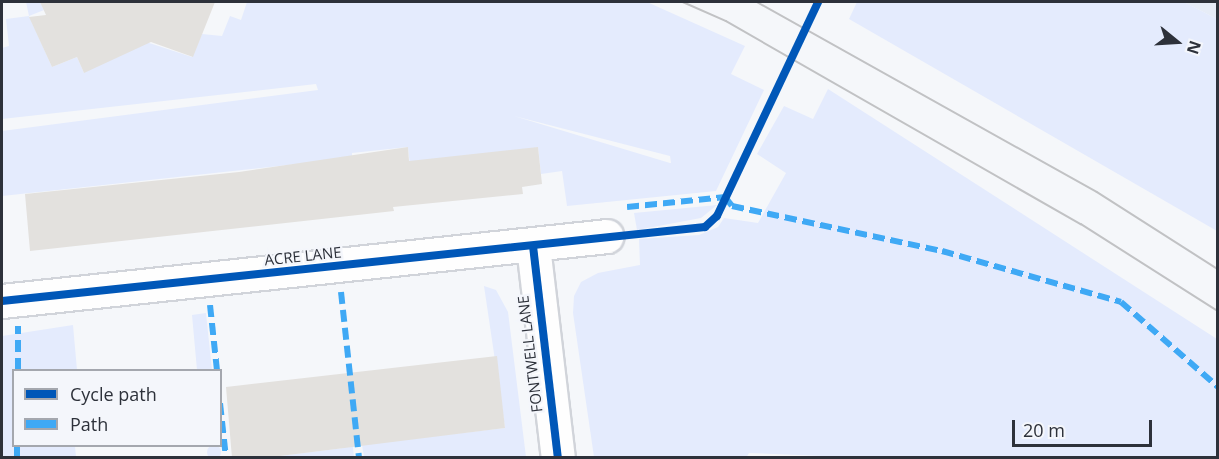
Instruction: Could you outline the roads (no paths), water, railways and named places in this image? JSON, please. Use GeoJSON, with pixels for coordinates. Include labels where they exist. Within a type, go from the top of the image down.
{"type":"FeatureCollection","features":[{"type":"Feature","properties":{"kind":"street","name":"ACRE LANE"},"geometry":{"type":"LineString","coordinates":[[2,301],[533,246],[607,236]]}},
{"type":"Feature","properties":{"kind":"street","name":"FONTWELL LANE"},"geometry":{"type":"LineString","coordinates":[[533,246],[558,458]]}},
{"type":"Feature","properties":{"kind":"tram line"},"geometry":{"type":"LineString","coordinates":[[683,2],[726,21],[1081,224],[1218,311]]}},
{"type":"Feature","properties":{"kind":"tram line"},"geometry":{"type":"LineString","coordinates":[[757,2],[1097,192],[1218,269]]}}]}
